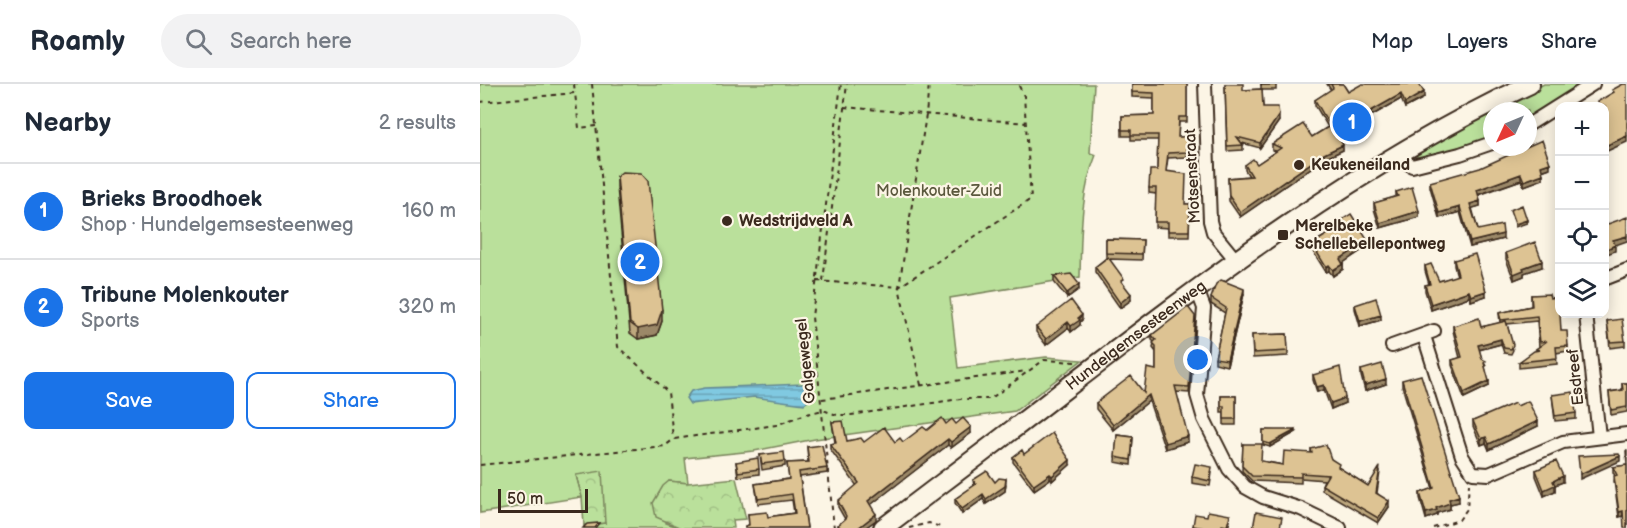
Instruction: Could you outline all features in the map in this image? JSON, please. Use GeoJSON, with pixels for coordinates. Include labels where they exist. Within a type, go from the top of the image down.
{"type":"FeatureCollection","features":[{"type":"Feature","properties":{"kind":"main road","name":"Hundelgemsesteenweg"},"geometry":{"type":"LineString","coordinates":[[883,528],[1235,259],[1396,155],[1530,84]]}},
{"type":"Feature","properties":{"kind":"street","name":"Motsenstraat"},"geometry":{"type":"LineString","coordinates":[[1205,84],[1210,221],[1213,232],[1235,259]]}},
{"type":"Feature","properties":{"kind":"street"},"geometry":{"type":"LineString","coordinates":[[1537,119],[1593,84]]}},
{"type":"Feature","properties":{"kind":"street"},"geometry":{"type":"LineString","coordinates":[[1396,155],[1412,166],[1483,146]]}},
{"type":"Feature","properties":{"kind":"street"},"geometry":{"type":"LineString","coordinates":[[1609,277],[1627,270]]}},
{"type":"Feature","properties":{"kind":"street"},"geometry":{"type":"LineString","coordinates":[[1196,287],[1204,308],[1197,395],[1204,419],[1229,469],[1245,487],[1254,492],[1301,509],[1340,528]]}},
{"type":"Feature","properties":{"kind":"street","name":"Esdreef"},"geometry":{"type":"LineString","coordinates":[[1586,318],[1599,437]]}},
{"type":"Feature","properties":{"kind":"street"},"geometry":{"type":"LineString","coordinates":[[1392,346],[1429,333],[1462,456],[1473,472],[1489,474],[1563,442],[1627,434]]}},
{"type":"Feature","properties":{"kind":"path"},"geometry":{"type":"LineString","coordinates":[[574,84],[579,128],[596,126]]}},
{"type":"Feature","properties":{"kind":"path"},"geometry":{"type":"LineString","coordinates":[[592,84],[618,347],[668,392],[674,438]]}},
{"type":"Feature","properties":{"kind":"path","name":"Galgewegel"},"geometry":{"type":"LineString","coordinates":[[834,528],[812,316],[841,84]]}},
{"type":"Feature","properties":{"kind":"path"},"geometry":{"type":"LineString","coordinates":[[823,281],[847,84]]}},
{"type":"Feature","properties":{"kind":"path"},"geometry":{"type":"LineString","coordinates":[[921,385],[899,286],[929,84]]}},
{"type":"Feature","properties":{"kind":"path"},"geometry":{"type":"LineString","coordinates":[[816,281],[899,286],[1031,199],[1024,96],[1018,84]]}},
{"type":"Feature","properties":{"kind":"path"},"geometry":{"type":"LineString","coordinates":[[480,102],[575,93]]}},
{"type":"Feature","properties":{"kind":"path"},"geometry":{"type":"LineString","coordinates":[[844,108],[1026,123]]}},
{"type":"Feature","properties":{"kind":"path"},"geometry":{"type":"LineString","coordinates":[[480,465],[665,446],[674,438],[776,426],[803,414],[823,410],[837,415],[851,415],[960,399],[990,399],[1044,360],[1075,362],[1087,372]]}},
{"type":"Feature","properties":{"kind":"path"},"geometry":{"type":"LineString","coordinates":[[822,399],[1029,371]]}},
{"type":"Feature","properties":{"kind":"path"},"geometry":{"type":"LineString","coordinates":[[1433,528],[1459,520],[1467,509],[1467,491],[1473,472]]}},
{"type":"Feature","properties":{"kind":"path"},"geometry":{"type":"LineString","coordinates":[[909,528],[929,523],[943,528]]}},
{"type":"Feature","properties":{"kind":"green space","name":"Molenkouter-Zuid"},"geometry":{"type":"Polygon","coordinates":[[[480,84],[1094,84],[1090,153],[1096,155],[1084,200],[1080,277],[950,298],[958,368],[1046,357],[1082,360],[1015,411],[815,439],[754,451],[685,458],[688,483],[669,481],[666,523],[681,528],[584,528],[584,525],[605,523],[576,475],[582,497],[480,513],[480,84]]]}},
{"type":"Feature","properties":{"kind":"green space"},"geometry":{"type":"Polygon","coordinates":[[[1544,84],[1584,84],[1537,113],[1537,102],[1509,102],[1544,84]]]}},
{"type":"Feature","properties":{"kind":"green space"},"geometry":{"type":"Polygon","coordinates":[[[1483,115],[1483,141],[1419,159],[1416,156],[1416,150],[1483,115]]]}},
{"type":"Feature","properties":{"kind":"green space"},"geometry":{"type":"Polygon","coordinates":[[[602,471],[605,523],[584,525],[582,497],[576,475],[602,471]]]}},
{"type":"Feature","properties":{"kind":"green space"},"geometry":{"type":"Polygon","coordinates":[[[736,478],[746,519],[733,520],[734,528],[681,528],[656,517],[653,503],[663,486],[669,481],[688,483],[736,478]]]}},
{"type":"Feature","properties":{"kind":"water"},"geometry":{"type":"Polygon","coordinates":[[[803,384],[811,390],[808,401],[804,404],[754,397],[690,404],[686,398],[691,391],[705,388],[803,384]]]}},
{"type":"Feature","properties":{"kind":"building"},"geometry":{"type":"Polygon","coordinates":[[[1132,84],[1187,84],[1187,117],[1179,117],[1178,137],[1187,137],[1187,152],[1168,153],[1166,171],[1186,174],[1185,204],[1190,204],[1189,231],[1168,231],[1168,222],[1155,222],[1156,188],[1149,188],[1150,170],[1157,170],[1158,135],[1131,135],[1131,130],[1122,130],[1122,116],[1154,115],[1154,93],[1132,92],[1132,84]]]}},
{"type":"Feature","properties":{"kind":"building"},"geometry":{"type":"Polygon","coordinates":[[[1225,84],[1243,84],[1243,90],[1262,89],[1263,107],[1278,107],[1279,115],[1260,143],[1237,137],[1243,145],[1227,146],[1225,84]]]}},
{"type":"Feature","properties":{"kind":"building"},"geometry":{"type":"Polygon","coordinates":[[[1331,84],[1343,84],[1348,92],[1362,84],[1419,84],[1424,92],[1405,103],[1401,94],[1362,116],[1366,122],[1339,138],[1343,145],[1324,154],[1240,212],[1229,196],[1228,178],[1252,176],[1245,165],[1253,159],[1257,164],[1281,148],[1272,144],[1303,124],[1312,137],[1330,126],[1315,100],[1333,88],[1331,84]]]}},
{"type":"Feature","properties":{"kind":"building"},"geometry":{"type":"Polygon","coordinates":[[[1627,84],[1627,136],[1609,144],[1609,102],[1597,102],[1614,92],[1612,90],[1627,84]]]}},
{"type":"Feature","properties":{"kind":"building"},"geometry":{"type":"Polygon","coordinates":[[[1542,140],[1550,163],[1541,166],[1543,174],[1524,181],[1521,174],[1477,190],[1480,201],[1470,204],[1478,230],[1502,225],[1503,234],[1470,242],[1460,207],[1439,213],[1430,182],[1480,168],[1507,156],[1537,156],[1537,142],[1542,140]]]}},
{"type":"Feature","properties":{"kind":"building"},"geometry":{"type":"Polygon","coordinates":[[[622,172],[641,173],[648,181],[662,310],[657,325],[638,329],[630,323],[617,176],[622,172]]]}},
{"type":"Feature","properties":{"kind":"building"},"geometry":{"type":"Polygon","coordinates":[[[1412,187],[1419,211],[1380,223],[1374,203],[1398,196],[1396,192],[1412,187]]]}},
{"type":"Feature","properties":{"kind":"building"},"geometry":{"type":"Polygon","coordinates":[[[1522,205],[1527,220],[1515,224],[1510,210],[1522,205]]]}},
{"type":"Feature","properties":{"kind":"building"},"geometry":{"type":"Polygon","coordinates":[[[1351,214],[1368,241],[1340,259],[1343,264],[1333,270],[1329,265],[1326,267],[1312,244],[1338,228],[1336,224],[1351,214]]]}},
{"type":"Feature","properties":{"kind":"building"},"geometry":{"type":"Polygon","coordinates":[[[1627,217],[1627,236],[1613,240],[1615,245],[1609,248],[1609,224],[1627,217]]]}},
{"type":"Feature","properties":{"kind":"building"},"geometry":{"type":"Polygon","coordinates":[[[1106,239],[1143,240],[1142,254],[1106,253],[1106,239]]]}},
{"type":"Feature","properties":{"kind":"building"},"geometry":{"type":"Polygon","coordinates":[[[1535,242],[1542,261],[1514,274],[1506,253],[1535,242]]]}},
{"type":"Feature","properties":{"kind":"building"},"geometry":{"type":"Polygon","coordinates":[[[1475,254],[1486,291],[1471,296],[1469,291],[1431,304],[1425,285],[1430,284],[1425,266],[1431,264],[1439,281],[1458,275],[1454,260],[1475,254]]]}},
{"type":"Feature","properties":{"kind":"building"},"geometry":{"type":"Polygon","coordinates":[[[1108,257],[1124,279],[1121,281],[1131,294],[1120,303],[1095,267],[1108,257]]]}},
{"type":"Feature","properties":{"kind":"building"},"geometry":{"type":"Polygon","coordinates":[[[1071,274],[1079,284],[1067,293],[1054,276],[1071,274]]]}},
{"type":"Feature","properties":{"kind":"building"},"geometry":{"type":"Polygon","coordinates":[[[1221,280],[1244,289],[1227,360],[1215,358],[1226,308],[1211,298],[1216,284],[1221,280]]]}},
{"type":"Feature","properties":{"kind":"building"},"geometry":{"type":"Polygon","coordinates":[[[1549,294],[1550,298],[1555,297],[1555,318],[1560,318],[1561,331],[1567,331],[1568,346],[1556,347],[1557,358],[1519,362],[1534,351],[1540,350],[1536,349],[1547,341],[1540,342],[1537,316],[1501,320],[1499,313],[1532,306],[1531,295],[1549,294]]]}},
{"type":"Feature","properties":{"kind":"building"},"geometry":{"type":"Polygon","coordinates":[[[1376,298],[1381,315],[1360,321],[1355,305],[1376,298]]]}},
{"type":"Feature","properties":{"kind":"building"},"geometry":{"type":"Polygon","coordinates":[[[1071,300],[1082,315],[1078,318],[1080,320],[1071,326],[1068,322],[1046,339],[1036,327],[1071,300]]]}},
{"type":"Feature","properties":{"kind":"building"},"geometry":{"type":"Polygon","coordinates":[[[1188,307],[1195,316],[1189,387],[1175,386],[1188,436],[1165,443],[1149,395],[1113,425],[1096,403],[1131,376],[1144,393],[1147,368],[1156,370],[1156,346],[1153,343],[1156,340],[1152,335],[1188,307]]]}},
{"type":"Feature","properties":{"kind":"building"},"geometry":{"type":"Polygon","coordinates":[[[1479,318],[1481,327],[1506,321],[1513,345],[1511,349],[1504,348],[1501,339],[1478,345],[1482,359],[1486,361],[1484,363],[1489,381],[1464,393],[1452,360],[1462,357],[1453,326],[1479,318]]]}},
{"type":"Feature","properties":{"kind":"building"},"geometry":{"type":"Polygon","coordinates":[[[1622,319],[1625,341],[1610,342],[1607,321],[1622,319]]]}},
{"type":"Feature","properties":{"kind":"building"},"geometry":{"type":"Polygon","coordinates":[[[1287,334],[1288,351],[1253,353],[1252,335],[1287,334]]]}},
{"type":"Feature","properties":{"kind":"building"},"geometry":{"type":"Polygon","coordinates":[[[1382,364],[1386,379],[1365,385],[1361,370],[1382,364]]]}},
{"type":"Feature","properties":{"kind":"building"},"geometry":{"type":"Polygon","coordinates":[[[1340,367],[1345,398],[1331,403],[1324,385],[1317,387],[1313,375],[1340,367]]]}},
{"type":"Feature","properties":{"kind":"building"},"geometry":{"type":"Polygon","coordinates":[[[1421,375],[1459,496],[1449,499],[1450,503],[1436,508],[1437,510],[1426,513],[1420,493],[1434,488],[1402,380],[1421,375]]]}},
{"type":"Feature","properties":{"kind":"building"},"geometry":{"type":"Polygon","coordinates":[[[1622,383],[1627,383],[1627,407],[1611,410],[1609,392],[1623,390],[1622,383]]]}},
{"type":"Feature","properties":{"kind":"building"},"geometry":{"type":"Polygon","coordinates":[[[1573,392],[1576,413],[1555,416],[1552,395],[1573,392]]]}},
{"type":"Feature","properties":{"kind":"building"},"geometry":{"type":"Polygon","coordinates":[[[1221,396],[1236,396],[1236,419],[1224,419],[1221,396]]]}},
{"type":"Feature","properties":{"kind":"building"},"geometry":{"type":"Polygon","coordinates":[[[1528,401],[1538,421],[1489,444],[1486,437],[1481,439],[1473,421],[1515,403],[1517,406],[1528,401]]]}},
{"type":"Feature","properties":{"kind":"building"},"geometry":{"type":"Polygon","coordinates":[[[942,418],[946,424],[952,419],[956,424],[963,418],[971,427],[951,442],[948,439],[868,501],[876,514],[858,528],[841,528],[838,525],[846,516],[838,501],[859,483],[830,444],[836,443],[832,422],[843,421],[847,441],[861,438],[864,442],[884,427],[895,442],[900,438],[903,442],[923,427],[927,430],[942,418]]]}},
{"type":"Feature","properties":{"kind":"building"},"geometry":{"type":"Polygon","coordinates":[[[1263,430],[1296,430],[1270,444],[1263,442],[1263,430]]]}},
{"type":"Feature","properties":{"kind":"building"},"geometry":{"type":"Polygon","coordinates":[[[1052,433],[1070,460],[1052,476],[1050,474],[1034,485],[1013,457],[1022,450],[1024,454],[1052,433]]]}},
{"type":"Feature","properties":{"kind":"building"},"geometry":{"type":"Polygon","coordinates":[[[1117,435],[1133,437],[1131,460],[1115,457],[1117,435]]]}},
{"type":"Feature","properties":{"kind":"building"},"geometry":{"type":"Polygon","coordinates":[[[1243,444],[1262,444],[1261,461],[1283,465],[1284,451],[1312,453],[1311,449],[1326,445],[1331,459],[1339,464],[1338,467],[1368,486],[1380,467],[1376,493],[1389,501],[1378,518],[1322,485],[1328,475],[1301,473],[1301,477],[1252,476],[1242,466],[1243,444]]]}},
{"type":"Feature","properties":{"kind":"building"},"geometry":{"type":"Polygon","coordinates":[[[822,445],[827,468],[799,472],[807,528],[745,528],[749,525],[748,514],[767,512],[768,517],[795,513],[792,494],[758,499],[755,484],[789,479],[787,463],[809,462],[807,447],[822,445]]]}},
{"type":"Feature","properties":{"kind":"building"},"geometry":{"type":"Polygon","coordinates":[[[784,452],[785,461],[762,464],[760,455],[784,452]]]}},
{"type":"Feature","properties":{"kind":"building"},"geometry":{"type":"Polygon","coordinates":[[[1619,454],[1620,456],[1580,474],[1578,456],[1619,454]]]}},
{"type":"Feature","properties":{"kind":"building"},"geometry":{"type":"Polygon","coordinates":[[[758,458],[759,469],[738,472],[736,462],[758,458]]]}},
{"type":"Feature","properties":{"kind":"building"},"geometry":{"type":"Polygon","coordinates":[[[1556,461],[1563,476],[1553,481],[1555,485],[1544,490],[1536,470],[1556,461]]]}},
{"type":"Feature","properties":{"kind":"building"},"geometry":{"type":"Polygon","coordinates":[[[1195,464],[1212,467],[1210,481],[1192,477],[1195,464]]]}},
{"type":"Feature","properties":{"kind":"building"},"geometry":{"type":"Polygon","coordinates":[[[1627,465],[1627,528],[1624,528],[1623,511],[1619,512],[1614,476],[1617,475],[1613,467],[1627,465]]]}},
{"type":"Feature","properties":{"kind":"building"},"geometry":{"type":"Polygon","coordinates":[[[987,471],[995,482],[999,478],[1006,479],[1005,486],[986,499],[983,494],[962,509],[955,499],[976,484],[973,480],[987,471]]]}},
{"type":"Feature","properties":{"kind":"building"},"geometry":{"type":"Polygon","coordinates":[[[1208,511],[1230,515],[1227,526],[1205,528],[1193,526],[1195,514],[1207,516],[1208,511]]]}},
{"type":"Feature","properties":{"kind":"building"},"geometry":{"type":"Polygon","coordinates":[[[1256,512],[1282,517],[1280,528],[1253,528],[1256,512]]]}},
{"type":"Feature","properties":{"kind":"building"},"geometry":{"type":"Polygon","coordinates":[[[599,523],[595,528],[583,528],[587,524],[599,523]]]}},
{"type":"Feature","properties":{"kind":"place","name":"Brieks Broodhoek"},"geometry":{"type":"Point","coordinates":[1352,122]}},
{"type":"Feature","properties":{"kind":"place","name":"Keukeneiland"},"geometry":{"type":"Point","coordinates":[1299,165]}},
{"type":"Feature","properties":{"kind":"place","name":"Wedstrijdveld A"},"geometry":{"type":"Point","coordinates":[727,221]}},
{"type":"Feature","properties":{"kind":"place","name":"Merelbeke Schellebellepontweg"},"geometry":{"type":"Point","coordinates":[1283,235]}},
{"type":"Feature","properties":{"kind":"place","name":"Tribune Molenkouter"},"geometry":{"type":"Point","coordinates":[640,262]}}]}
